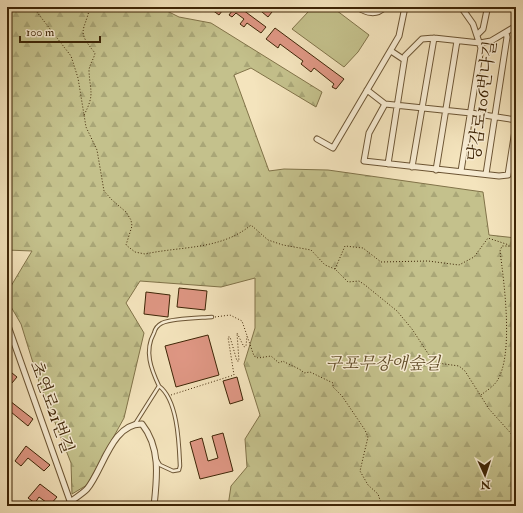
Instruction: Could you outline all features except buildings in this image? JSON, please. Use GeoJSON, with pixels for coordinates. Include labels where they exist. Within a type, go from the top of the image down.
{"type":"FeatureCollection","features":[{"type":"Feature","properties":{"kind":"street"},"geometry":{"type":"LineString","coordinates":[[358,7],[369,13],[376,13],[385,7]]}},
{"type":"Feature","properties":{"kind":"street"},"geometry":{"type":"LineString","coordinates":[[317,139],[333,148],[400,36],[405,7]]}},
{"type":"Feature","properties":{"kind":"street"},"geometry":{"type":"LineString","coordinates":[[461,7],[473,24],[481,48],[461,171]]}},
{"type":"Feature","properties":{"kind":"street"},"geometry":{"type":"LineString","coordinates":[[477,35],[483,29],[488,10]]}},
{"type":"Feature","properties":{"kind":"street"},"geometry":{"type":"LineString","coordinates":[[388,164],[399,105],[403,59],[419,41],[434,38],[480,43],[491,41],[516,26]]}},
{"type":"Feature","properties":{"kind":"street","name":"당감로106번나길"},"geometry":{"type":"LineString","coordinates":[[486,174],[507,37],[506,33]]}},
{"type":"Feature","properties":{"kind":"street"},"geometry":{"type":"LineString","coordinates":[[412,167],[434,38]]}},
{"type":"Feature","properties":{"kind":"street"},"geometry":{"type":"LineString","coordinates":[[436,170],[457,41]]}},
{"type":"Feature","properties":{"kind":"street"},"geometry":{"type":"LineString","coordinates":[[391,51],[403,59]]}},
{"type":"Feature","properties":{"kind":"street"},"geometry":{"type":"LineString","coordinates":[[367,90],[385,104],[471,113],[516,120]]}},
{"type":"Feature","properties":{"kind":"street"},"geometry":{"type":"LineString","coordinates":[[385,104],[369,133],[364,161],[499,176],[508,174],[516,124]]}},
{"type":"Feature","properties":{"kind":"street","name":"초연로21번길"},"geometry":{"type":"LineString","coordinates":[[7,323],[70,501]]}},
{"type":"Feature","properties":{"kind":"street"},"geometry":{"type":"LineString","coordinates":[[65,506],[87,489],[117,438],[126,428],[135,424],[142,424],[150,435],[157,460],[154,506]]}},
{"type":"Feature","properties":{"kind":"lane"},"geometry":{"type":"LineString","coordinates":[[157,460],[160,465],[173,471],[179,470],[179,441],[173,409],[166,391],[159,386],[153,374],[148,349],[150,339],[156,328],[161,323],[212,317]]}},
{"type":"Feature","properties":{"kind":"lane"},"geometry":{"type":"LineString","coordinates":[[135,424],[159,386]]}},
{"type":"Feature","properties":{"kind":"path"},"geometry":{"type":"LineString","coordinates":[[34,7],[71,56],[78,78],[86,127],[96,150],[104,190],[112,200],[126,212],[131,220],[132,226],[126,245],[135,252],[145,254],[210,245],[230,239],[251,225],[268,240],[283,245],[311,250],[325,265],[335,269],[348,282],[359,281],[384,298],[412,328],[437,363],[459,366],[470,378],[489,408],[516,439]]}},
{"type":"Feature","properties":{"kind":"path"},"geometry":{"type":"LineString","coordinates":[[84,115],[91,102],[92,90],[89,69],[95,53],[83,39],[82,33],[90,7]]}},
{"type":"Feature","properties":{"kind":"path"},"geometry":{"type":"LineString","coordinates":[[335,269],[345,246],[363,248],[381,262],[428,261],[459,264],[474,257],[488,238],[516,246]]}},
{"type":"Feature","properties":{"kind":"path"},"geometry":{"type":"LineString","coordinates":[[480,395],[498,380],[506,345],[507,330],[500,251],[502,246],[509,245]]}},
{"type":"Feature","properties":{"kind":"path"},"geometry":{"type":"LineString","coordinates":[[212,317],[230,315],[242,321],[254,356],[258,358],[271,356],[279,363],[283,361],[304,373],[310,372],[333,383],[333,387],[342,396],[365,430],[368,437],[360,471],[368,485],[378,494],[382,506]]}},
{"type":"Feature","properties":{"kind":"path"},"geometry":{"type":"LineString","coordinates":[[168,396],[234,375],[228,337],[230,337],[237,361],[239,361],[236,334],[244,347],[246,346],[247,336]]}},
{"type":"Feature","properties":{"kind":"green space","name":"구포무장애숲길"},"geometry":{"type":"Polygon","coordinates":[[[7,7],[169,7],[167,11],[179,17],[211,23],[322,92],[316,107],[251,68],[234,75],[269,171],[284,169],[328,170],[483,192],[489,235],[516,238],[516,506],[228,506],[231,486],[247,467],[245,439],[260,415],[244,364],[255,328],[255,278],[221,287],[140,281],[126,303],[144,333],[124,418],[87,485],[72,494],[71,463],[38,379],[21,324],[7,300],[8,291],[32,251],[7,250],[7,7]]]}},
{"type":"Feature","properties":{"kind":"green space"},"geometry":{"type":"Polygon","coordinates":[[[304,7],[332,7],[369,35],[358,52],[344,67],[292,29],[308,12],[304,7]]]}}]}
